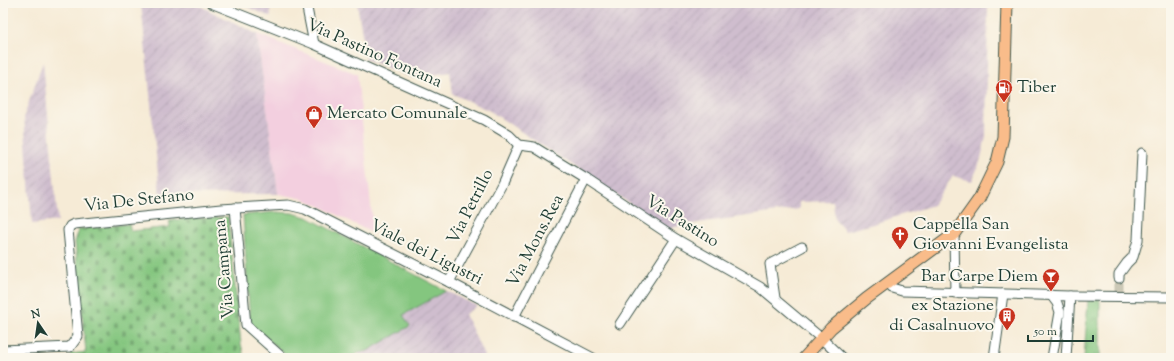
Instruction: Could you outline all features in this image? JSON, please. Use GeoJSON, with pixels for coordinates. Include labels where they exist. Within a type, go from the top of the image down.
{"type":"FeatureCollection","features":[{"type":"Feature","properties":{"kind":"main road"},"geometry":{"type":"LineString","coordinates":[[804,358],[830,328],[954,234],[979,199],[997,162],[1003,137],[1007,3]]}},
{"type":"Feature","properties":{"kind":"street","name":"Via Pastino Fontana"},"geometry":{"type":"LineString","coordinates":[[211,3],[314,44],[484,120],[509,135],[519,146]]}},
{"type":"Feature","properties":{"kind":"street"},"geometry":{"type":"LineString","coordinates":[[306,3],[314,44]]}},
{"type":"Feature","properties":{"kind":"street","name":"Via Pastino"},"geometry":{"type":"LineString","coordinates":[[519,146],[534,146],[676,239],[760,287],[821,338]]}},
{"type":"Feature","properties":{"kind":"street","name":"Via Petrillo"},"geometry":{"type":"LineString","coordinates":[[449,282],[502,184],[519,146]]}},
{"type":"Feature","properties":{"kind":"street"},"geometry":{"type":"LineString","coordinates":[[1119,278],[1119,274],[1133,257],[1138,240],[1142,153]]}},
{"type":"Feature","properties":{"kind":"street","name":"Via Mons.Rea"},"geometry":{"type":"LineString","coordinates":[[514,317],[586,179]]}},
{"type":"Feature","properties":{"kind":"street","name":"Viale dei Ligustri"},"geometry":{"type":"LineString","coordinates":[[236,208],[288,205],[305,209],[449,282],[593,358]]}},
{"type":"Feature","properties":{"kind":"street","name":"Via De Stefano"},"geometry":{"type":"LineString","coordinates":[[3,350],[70,347],[78,336],[68,230],[70,226],[74,224],[123,218],[236,208]]}},
{"type":"Feature","properties":{"kind":"street","name":"Via Campana"},"geometry":{"type":"LineString","coordinates":[[236,208],[246,325],[283,358]]}},
{"type":"Feature","properties":{"kind":"street"},"geometry":{"type":"LineString","coordinates":[[954,234],[955,293]]}},
{"type":"Feature","properties":{"kind":"street"},"geometry":{"type":"LineString","coordinates":[[620,324],[676,239]]}},
{"type":"Feature","properties":{"kind":"street"},"geometry":{"type":"LineString","coordinates":[[775,298],[770,264],[802,247]]}},
{"type":"Feature","properties":{"kind":"street"},"geometry":{"type":"LineString","coordinates":[[888,284],[892,288],[902,291],[1070,296],[1119,294],[1171,297]]}},
{"type":"Feature","properties":{"kind":"street"},"geometry":{"type":"LineString","coordinates":[[994,358],[1003,294]]}},
{"type":"Feature","properties":{"kind":"street"},"geometry":{"type":"LineString","coordinates":[[1050,295],[1057,303],[1060,312],[1052,358]]}},
{"type":"Feature","properties":{"kind":"street"},"geometry":{"type":"LineString","coordinates":[[1066,358],[1070,296]]}},
{"type":"Feature","properties":{"kind":"street"},"geometry":{"type":"LineString","coordinates":[[821,338],[842,358]]}},
{"type":"Feature","properties":{"kind":"shaded area"},"geometry":{"type":"Polygon","coordinates":[[[141,3],[194,3],[257,34],[278,194],[160,195],[141,3]]]}},
{"type":"Feature","properties":{"kind":"shaded area"},"geometry":{"type":"Polygon","coordinates":[[[238,3],[269,3],[271,17],[247,7],[238,3]]]}},
{"type":"Feature","properties":{"kind":"shaded area"},"geometry":{"type":"Polygon","coordinates":[[[357,3],[988,3],[986,137],[980,162],[972,181],[953,176],[933,205],[873,224],[845,231],[835,220],[833,201],[799,202],[799,209],[704,222],[675,227],[670,230],[490,111],[453,94],[450,72],[413,78],[366,59],[357,3]]]}},
{"type":"Feature","properties":{"kind":"shaded area"},"geometry":{"type":"Polygon","coordinates":[[[257,34],[357,74],[374,234],[316,204],[301,198],[278,194],[257,34]]]}},
{"type":"Feature","properties":{"kind":"shaded area"},"geometry":{"type":"Polygon","coordinates":[[[43,62],[58,221],[32,224],[24,116],[43,62]]]}},
{"type":"Feature","properties":{"kind":"shaded area"},"geometry":{"type":"Polygon","coordinates":[[[446,291],[477,306],[465,314],[485,358],[361,358],[358,353],[367,351],[410,326],[403,315],[446,291]]]}},
{"type":"Feature","properties":{"kind":"green space"},"geometry":{"type":"Polygon","coordinates":[[[276,212],[292,213],[307,217],[446,291],[403,315],[410,326],[367,351],[358,353],[351,358],[289,358],[250,323],[243,215],[276,212]]]}},
{"type":"Feature","properties":{"kind":"green space"},"geometry":{"type":"Polygon","coordinates":[[[228,217],[241,344],[244,356],[247,358],[70,358],[70,354],[86,352],[75,242],[79,229],[129,224],[131,231],[170,227],[169,220],[228,217]]]}},
{"type":"Feature","properties":{"kind":"green space"},"geometry":{"type":"Polygon","coordinates":[[[1088,299],[1100,299],[1100,358],[1084,358],[1088,299]]]}},
{"type":"Feature","properties":{"kind":"tunnel"},"geometry":{"type":"LineString","coordinates":[[1119,278],[1119,292]]}},
{"type":"Feature","properties":{"kind":"place","name":"Tiber"},"geometry":{"type":"Point","coordinates":[1004,103]}},
{"type":"Feature","properties":{"kind":"place","name":"Mercato Comunale"},"geometry":{"type":"Point","coordinates":[314,129]}},
{"type":"Feature","properties":{"kind":"place","name":"Cappella San Giovanni Evangelista"},"geometry":{"type":"Point","coordinates":[900,250]}},
{"type":"Feature","properties":{"kind":"place","name":"Bar Carpe Diem"},"geometry":{"type":"Point","coordinates":[1051,292]}},
{"type":"Feature","properties":{"kind":"place","name":"ex Stazione di Casalnuovo"},"geometry":{"type":"Point","coordinates":[1007,331]}}]}
